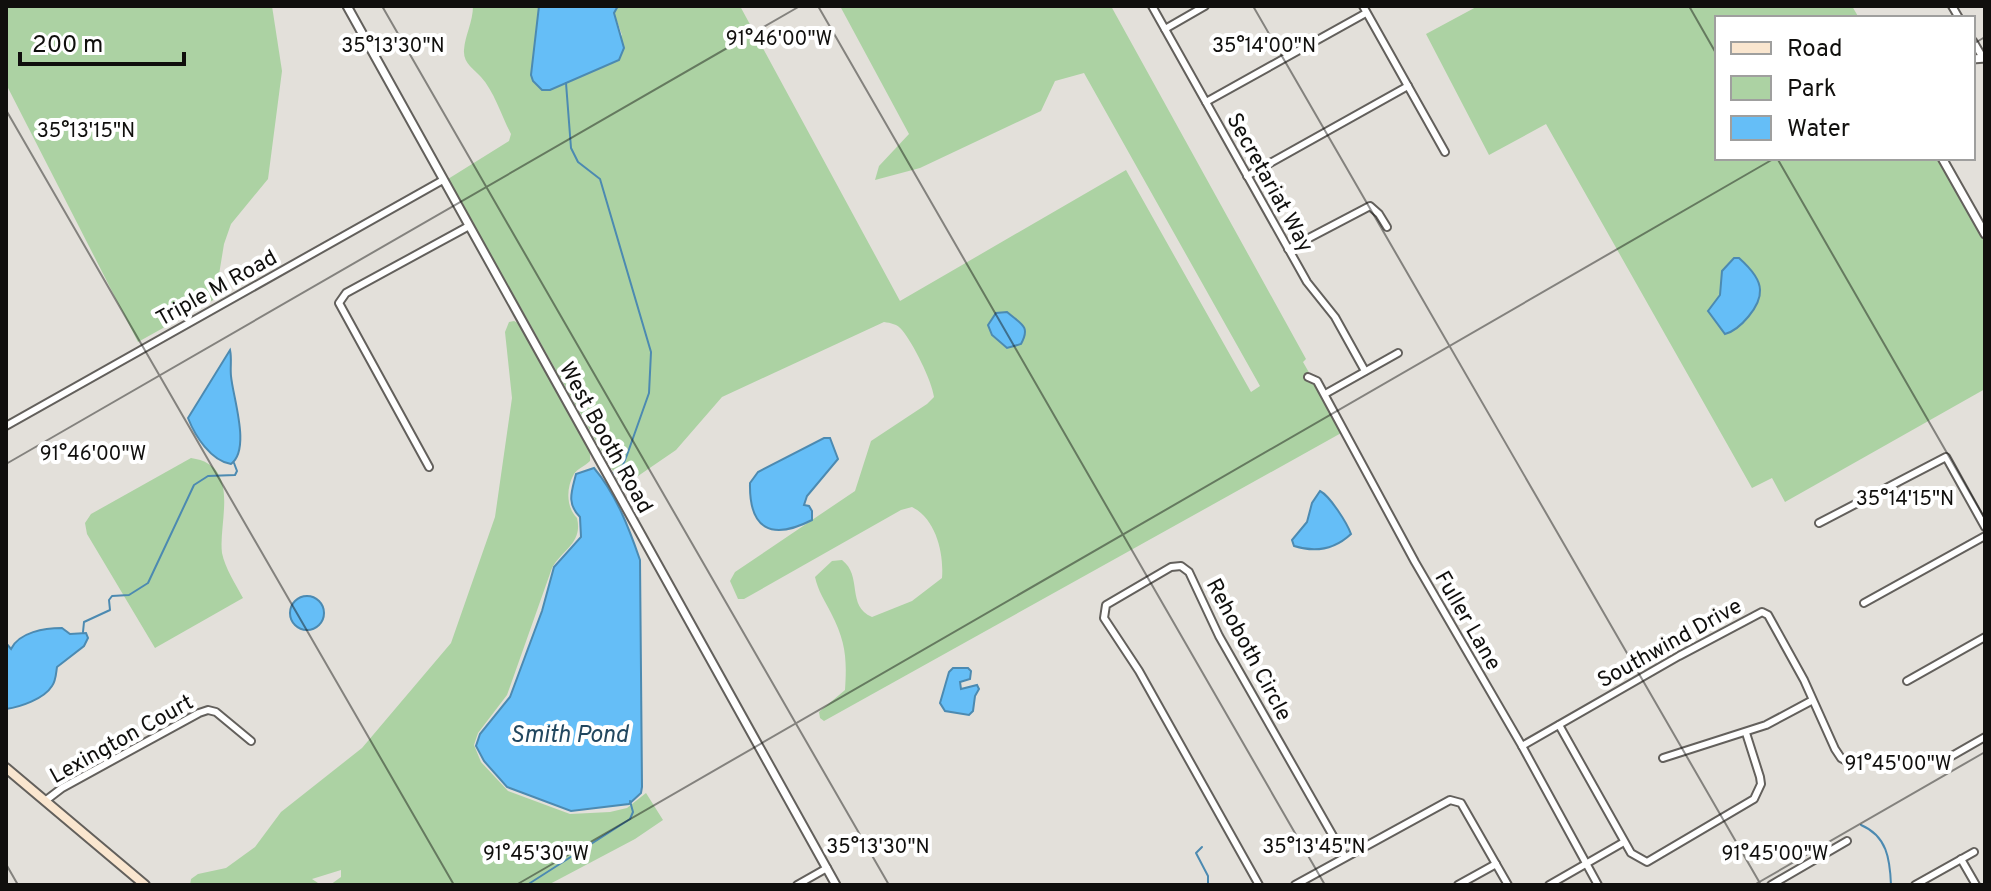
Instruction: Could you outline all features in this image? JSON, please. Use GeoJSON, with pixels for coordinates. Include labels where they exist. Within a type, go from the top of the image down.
{"type":"FeatureCollection","features":[{"type":"Feature","properties":{"kind":"main road"},"geometry":{"type":"LineString","coordinates":[[6,768],[145,885]]}},
{"type":"Feature","properties":{"kind":"street","name":"West Booth Road"},"geometry":{"type":"LineString","coordinates":[[347,6],[836,885]]}},
{"type":"Feature","properties":{"kind":"street","name":"Secretariat Way"},"geometry":{"type":"LineString","coordinates":[[1152,6],[1307,282],[1335,317],[1365,371]]}},
{"type":"Feature","properties":{"kind":"street"},"geometry":{"type":"LineString","coordinates":[[1165,29],[1205,6]]}},
{"type":"Feature","properties":{"kind":"street"},"geometry":{"type":"LineString","coordinates":[[1206,102],[1364,9],[1445,152]]}},
{"type":"Feature","properties":{"kind":"street"},"geometry":{"type":"LineString","coordinates":[[1247,176],[1408,86]]}},
{"type":"Feature","properties":{"kind":"street"},"geometry":{"type":"LineString","coordinates":[[1943,160],[1985,234]]}},
{"type":"Feature","properties":{"kind":"street","name":"Triple M Road"},"geometry":{"type":"LineString","coordinates":[[6,426],[443,180]]}},
{"type":"Feature","properties":{"kind":"street"},"geometry":{"type":"LineString","coordinates":[[1288,249],[1370,206],[1387,227]]}},
{"type":"Feature","properties":{"kind":"street"},"geometry":{"type":"LineString","coordinates":[[429,467],[339,303],[346,293],[469,226]]}},
{"type":"Feature","properties":{"kind":"street"},"geometry":{"type":"LineString","coordinates":[[1325,394],[1398,353]]}},
{"type":"Feature","properties":{"kind":"street","name":"Fuller Lane"},"geometry":{"type":"LineString","coordinates":[[1308,377],[1317,381],[1325,394],[1415,562],[1598,885]]}},
{"type":"Feature","properties":{"kind":"street"},"geometry":{"type":"LineString","coordinates":[[1819,523],[1946,457],[1985,527]]}},
{"type":"Feature","properties":{"kind":"street"},"geometry":{"type":"LineString","coordinates":[[1864,603],[1985,536]]}},
{"type":"Feature","properties":{"kind":"street","name":"Rehoboth Circle"},"geometry":{"type":"LineString","coordinates":[[1259,885],[1139,671],[1107,625],[1103,610],[1111,601],[1171,567],[1181,566],[1189,572],[1200,590],[1219,636],[1345,857]]}},
{"type":"Feature","properties":{"kind":"street","name":"Southwind Drive"},"geometry":{"type":"LineString","coordinates":[[1522,746],[1762,612],[1768,615],[1804,680],[1835,749],[1841,758],[1852,764]]}},
{"type":"Feature","properties":{"kind":"street"},"geometry":{"type":"LineString","coordinates":[[1907,681],[1985,637]]}},
{"type":"Feature","properties":{"kind":"street"},"geometry":{"type":"LineString","coordinates":[[1663,758],[1746,733],[1811,701]]}},
{"type":"Feature","properties":{"kind":"street","name":"Lexington Court"},"geometry":{"type":"LineString","coordinates":[[45,801],[62,788],[208,710],[216,712],[251,741]]}},
{"type":"Feature","properties":{"kind":"street"},"geometry":{"type":"LineString","coordinates":[[1559,725],[1631,853],[1647,862],[1754,799],[1761,784],[1746,733]]}},
{"type":"Feature","properties":{"kind":"street"},"geometry":{"type":"LineString","coordinates":[[1950,757],[1985,737]]}},
{"type":"Feature","properties":{"kind":"street"},"geometry":{"type":"LineString","coordinates":[[1295,885],[1450,800],[1461,803],[1508,885]]}},
{"type":"Feature","properties":{"kind":"street"},"geometry":{"type":"LineString","coordinates":[[1771,885],[1847,841]]}},
{"type":"Feature","properties":{"kind":"street"},"geometry":{"type":"LineString","coordinates":[[1549,885],[1624,842]]}},
{"type":"Feature","properties":{"kind":"street"},"geometry":{"type":"LineString","coordinates":[[1915,885],[1974,852]]}},
{"type":"Feature","properties":{"kind":"street"},"geometry":{"type":"LineString","coordinates":[[1961,859],[1976,885]]}},
{"type":"Feature","properties":{"kind":"street"},"geometry":{"type":"LineString","coordinates":[[1458,885],[1496,864]]}},
{"type":"Feature","properties":{"kind":"street"},"geometry":{"type":"LineString","coordinates":[[797,885],[827,868]]}},
{"type":"Feature","properties":{"kind":"green space"},"geometry":{"type":"Polygon","coordinates":[[[6,6],[272,6],[282,71],[268,179],[231,224],[224,244],[215,299],[138,342],[6,84],[6,6]]]}},
{"type":"Feature","properties":{"kind":"green space"},"geometry":{"type":"Polygon","coordinates":[[[473,6],[539,6],[531,75],[542,90],[564,84],[575,77],[622,35],[614,13],[618,6],[740,6],[900,301],[1126,170],[1251,392],[1260,386],[1084,73],[1055,81],[1041,111],[920,168],[875,180],[879,166],[909,134],[840,6],[1111,6],[1306,359],[1303,362],[1343,432],[824,721],[819,712],[845,690],[845,660],[840,633],[815,577],[832,561],[842,560],[852,574],[859,606],[872,617],[912,601],[942,578],[942,558],[933,528],[912,507],[901,510],[744,599],[738,599],[730,581],[735,572],[855,491],[871,441],[934,397],[921,362],[902,330],[884,322],[722,397],[676,450],[622,487],[448,179],[509,141],[511,134],[490,89],[465,59],[473,6]]]}},
{"type":"Feature","properties":{"kind":"green space"},"geometry":{"type":"Polygon","coordinates":[[[1478,6],[1852,6],[1858,16],[1715,16],[1715,160],[1939,160],[1985,242],[1985,389],[1785,502],[1772,478],[1752,488],[1546,124],[1489,155],[1426,34],[1478,6]]]}},
{"type":"Feature","properties":{"kind":"green space"},"geometry":{"type":"Polygon","coordinates":[[[509,322],[520,324],[590,453],[590,461],[571,479],[568,497],[577,518],[575,540],[552,568],[507,695],[478,733],[474,745],[481,762],[508,791],[570,814],[627,808],[646,793],[663,820],[635,839],[548,885],[330,885],[341,877],[341,870],[312,879],[321,885],[190,885],[191,879],[198,874],[226,868],[255,847],[281,812],[362,748],[451,643],[495,517],[512,398],[505,332],[509,322]]]}},
{"type":"Feature","properties":{"kind":"green space"},"geometry":{"type":"Polygon","coordinates":[[[191,458],[207,463],[217,471],[222,483],[222,553],[243,598],[155,648],[87,534],[85,523],[91,514],[191,458]]]}},
{"type":"Feature","properties":{"kind":"water"},"geometry":{"type":"Polygon","coordinates":[[[539,6],[618,6],[614,13],[624,48],[619,60],[550,90],[542,90],[531,75],[539,6]]]}},
{"type":"Feature","properties":{"kind":"water"},"geometry":{"type":"Polygon","coordinates":[[[1734,258],[1739,258],[1756,277],[1759,296],[1748,316],[1737,328],[1725,334],[1708,311],[1720,295],[1722,271],[1734,258]]]}},
{"type":"Feature","properties":{"kind":"water"},"geometry":{"type":"Polygon","coordinates":[[[1007,312],[1023,326],[1025,333],[1021,344],[1007,348],[992,335],[988,325],[996,313],[1007,312]]]}},
{"type":"Feature","properties":{"kind":"water"},"geometry":{"type":"Polygon","coordinates":[[[230,350],[240,435],[237,457],[231,464],[210,453],[188,418],[230,350]]]}},
{"type":"Feature","properties":{"kind":"water"},"geometry":{"type":"Polygon","coordinates":[[[824,438],[830,438],[838,459],[807,496],[804,505],[812,511],[812,520],[785,530],[765,527],[754,511],[750,483],[758,472],[824,438]]]}},
{"type":"Feature","properties":{"kind":"water","name":"Smith Pond"},"geometry":{"type":"Polygon","coordinates":[[[594,468],[615,500],[640,560],[642,787],[641,793],[629,804],[571,811],[507,787],[484,761],[476,746],[480,734],[510,697],[542,611],[554,567],[581,537],[580,517],[573,507],[572,491],[576,474],[594,468]]]}},
{"type":"Feature","properties":{"kind":"water"},"geometry":{"type":"Polygon","coordinates":[[[1320,491],[1338,510],[1351,534],[1325,548],[1294,546],[1292,540],[1307,522],[1312,503],[1320,491]]]}},
{"type":"Feature","properties":{"kind":"water"},"geometry":{"type":"Polygon","coordinates":[[[307,596],[319,601],[324,613],[319,625],[307,630],[295,625],[290,613],[295,601],[307,596]]]}},
{"type":"Feature","properties":{"kind":"water"},"geometry":{"type":"Polygon","coordinates":[[[62,628],[70,634],[86,633],[88,638],[84,646],[57,667],[56,677],[48,691],[25,704],[6,709],[6,643],[11,649],[26,635],[62,628]]]}},
{"type":"Feature","properties":{"kind":"water"},"geometry":{"type":"Polygon","coordinates":[[[953,668],[968,668],[971,671],[970,679],[960,682],[961,689],[977,685],[979,689],[969,715],[945,711],[940,703],[953,668]]]}},
{"type":"Feature","properties":{"kind":"waterway"},"geometry":{"type":"LineString","coordinates":[[566,83],[571,148],[578,162],[600,179],[651,352],[649,393],[623,465],[612,474]]}},
{"type":"Feature","properties":{"kind":"waterway"},"geometry":{"type":"LineString","coordinates":[[83,632],[84,622],[110,610],[109,600],[112,596],[129,595],[148,583],[194,485],[208,476],[235,475],[234,463]]}},
{"type":"Feature","properties":{"kind":"waterway"},"geometry":{"type":"LineString","coordinates":[[527,885],[630,819],[633,812],[630,801]]}},
{"type":"Feature","properties":{"kind":"waterway"},"geometry":{"type":"LineString","coordinates":[[1861,825],[1882,842],[1890,866],[1891,885]]}},
{"type":"Feature","properties":{"kind":"waterway"},"geometry":{"type":"LineString","coordinates":[[1202,847],[1196,853],[1208,876],[1208,885]]}}]}
